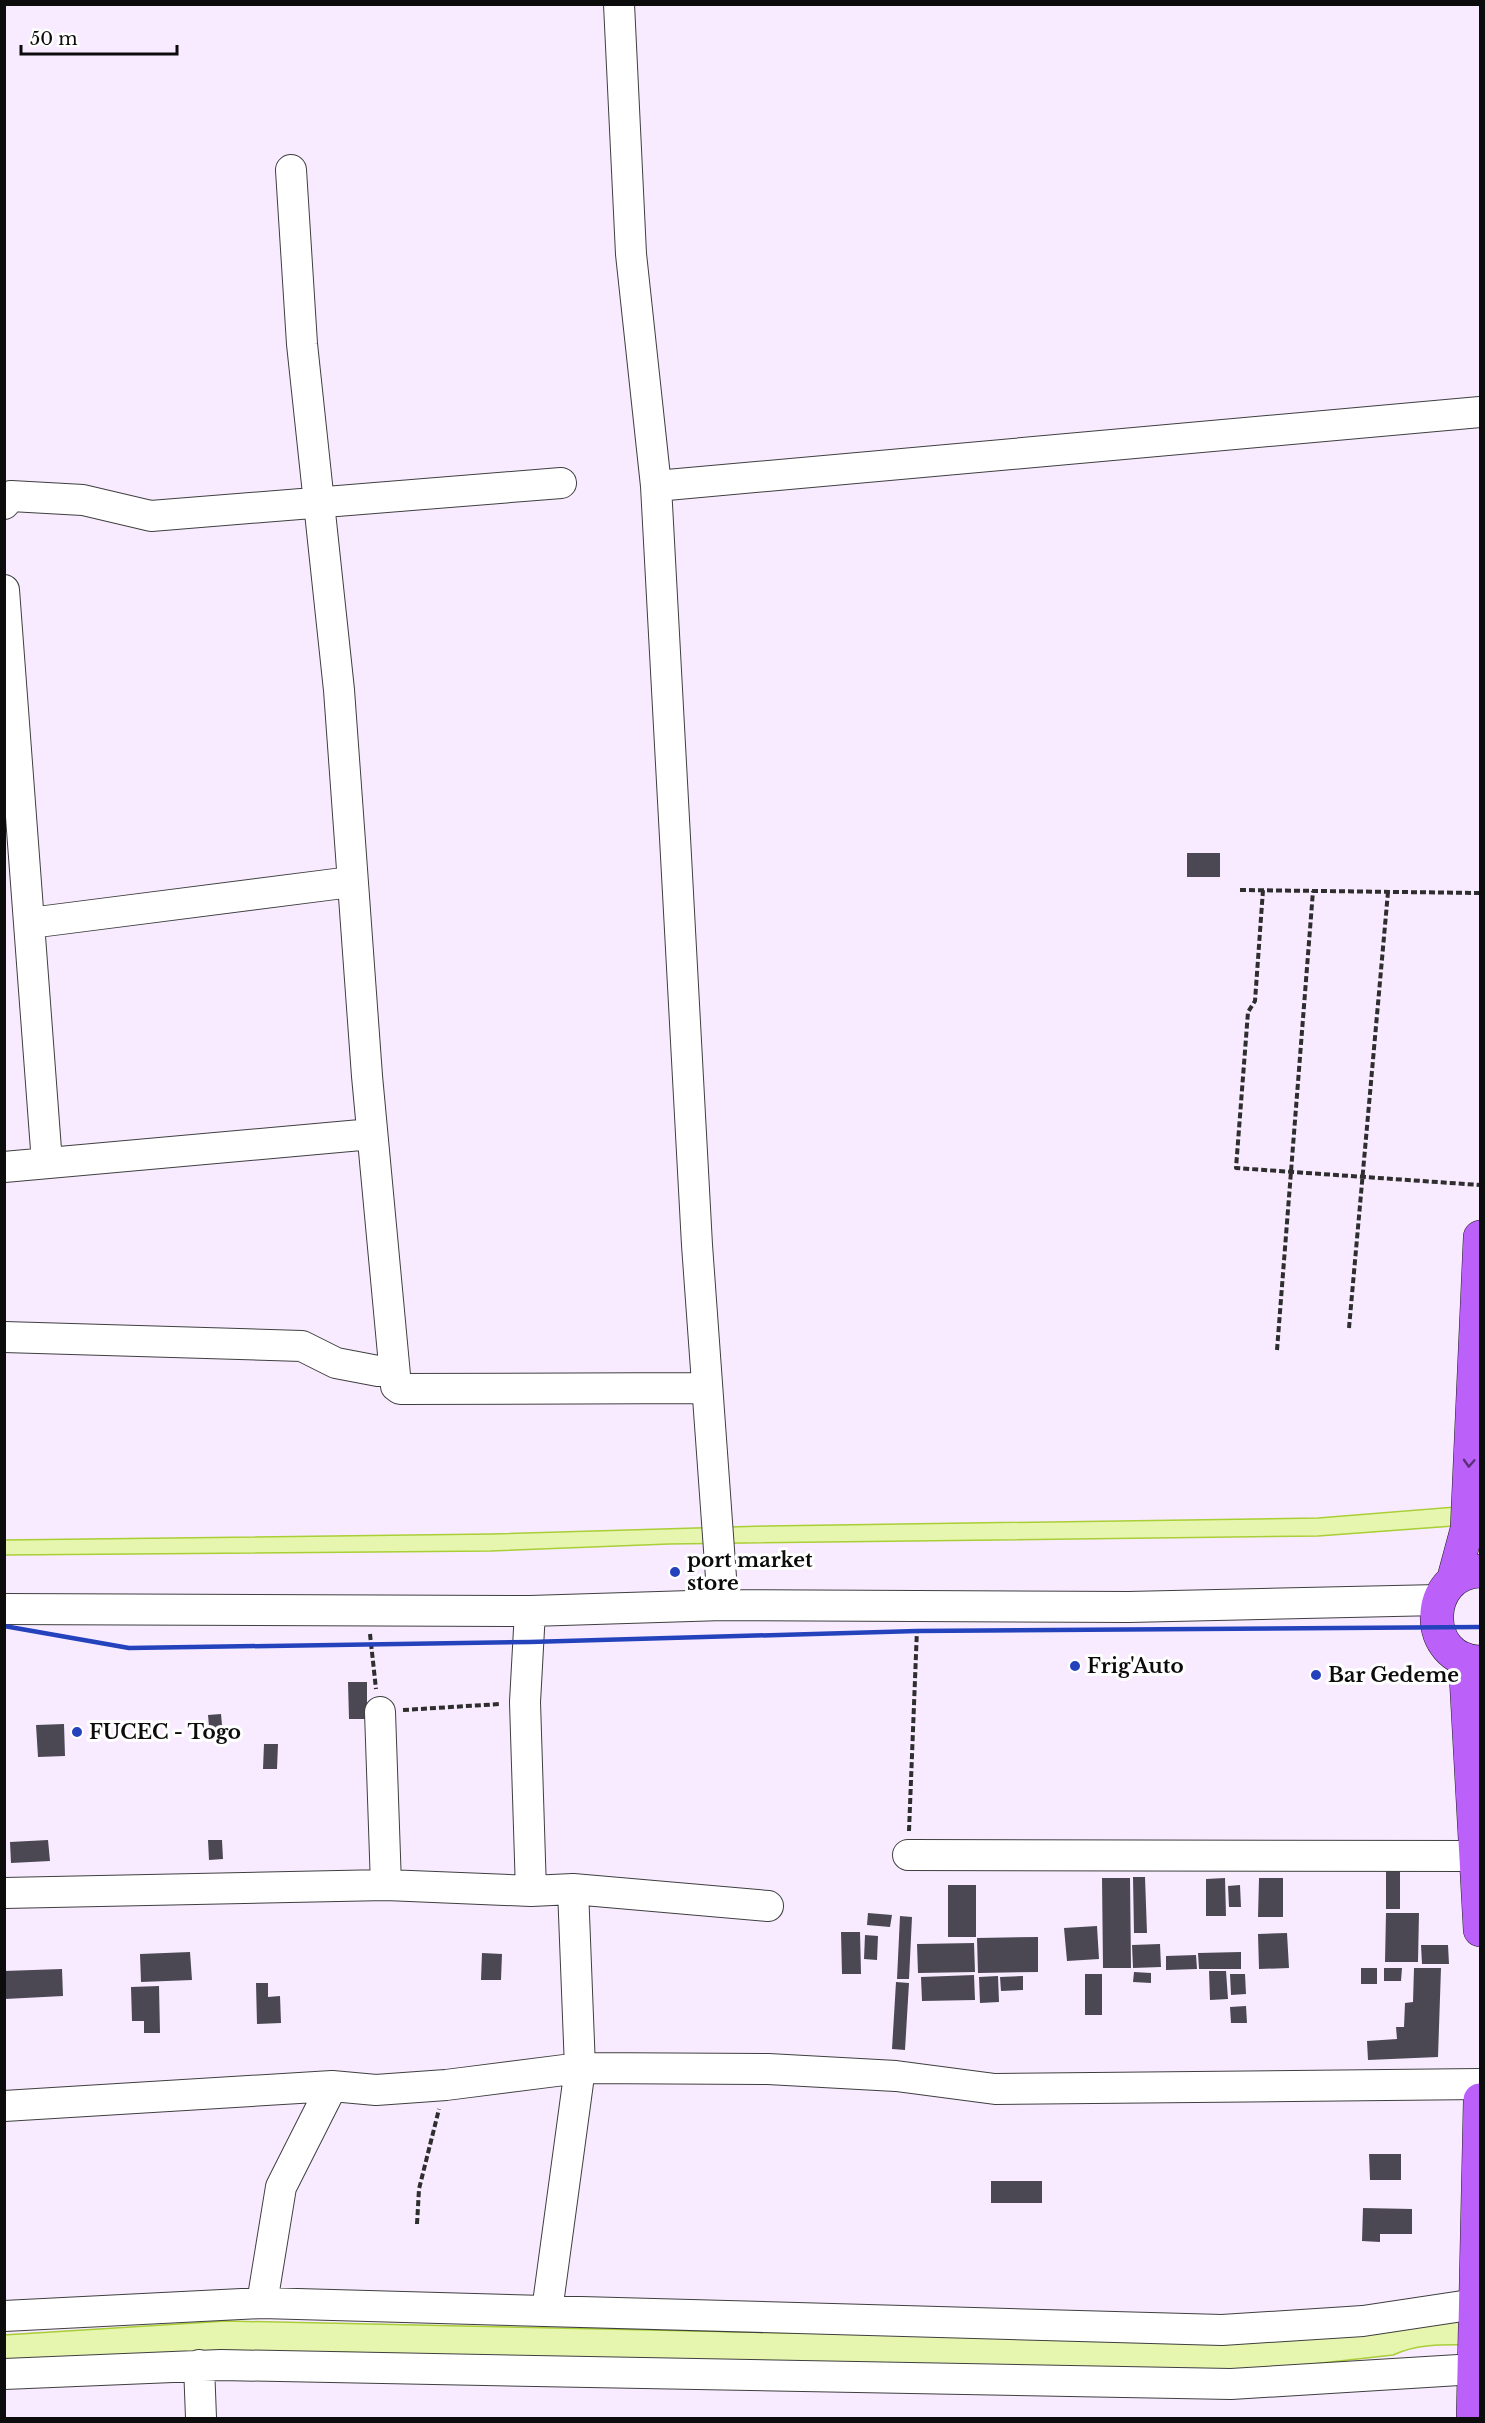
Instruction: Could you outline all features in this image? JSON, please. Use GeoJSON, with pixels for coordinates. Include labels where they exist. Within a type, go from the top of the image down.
{"type":"FeatureCollection","features":[{"type":"Feature","properties":{"kind":"main road"},"geometry":{"type":"LineString","coordinates":[[1480,1237],[1467,1529],[1457,1584],[1436,1611],[1439,1635],[1454,1654],[1473,1661],[1476,1856],[1480,1930]]}},
{"type":"Feature","properties":{"kind":"main road"},"geometry":{"type":"LineString","coordinates":[[1473,2418],[1480,2100]]}},
{"type":"Feature","properties":{"kind":"street"},"geometry":{"type":"LineString","coordinates":[[619,4],[631,254],[656,486],[697,1245],[723,1605]]}},
{"type":"Feature","properties":{"kind":"street"},"geometry":{"type":"LineString","coordinates":[[291,171],[302,344],[339,690],[351,882],[396,1386],[400,1389],[707,1388]]}},
{"type":"Feature","properties":{"kind":"street"},"geometry":{"type":"LineString","coordinates":[[656,486],[1480,412]]}},
{"type":"Feature","properties":{"kind":"street"},"geometry":{"type":"LineString","coordinates":[[4,504],[11,496],[83,500],[151,516],[561,483]]}},
{"type":"Feature","properties":{"kind":"street"},"geometry":{"type":"LineString","coordinates":[[4,590],[47,1163]]}},
{"type":"Feature","properties":{"kind":"street"},"geometry":{"type":"LineString","coordinates":[[30,923],[351,882]]}},
{"type":"Feature","properties":{"kind":"street"},"geometry":{"type":"LineString","coordinates":[[4,1167],[372,1134]]}},
{"type":"Feature","properties":{"kind":"street"},"geometry":{"type":"LineString","coordinates":[[4,1337],[302,1346],[336,1363],[378,1371],[394,1370]]}},
{"type":"Feature","properties":{"kind":"street"},"geometry":{"type":"LineString","coordinates":[[4,1609],[530,1611],[723,1605],[1128,1606],[1457,1584]]}},
{"type":"Feature","properties":{"kind":"street"},"geometry":{"type":"LineString","coordinates":[[530,1611],[525,1702],[531,1891]]}},
{"type":"Feature","properties":{"kind":"street"},"geometry":{"type":"LineString","coordinates":[[380,1712],[386,1885]]}},
{"type":"Feature","properties":{"kind":"street"},"geometry":{"type":"LineString","coordinates":[[908,1855],[1476,1856]]}},
{"type":"Feature","properties":{"kind":"street"},"geometry":{"type":"LineString","coordinates":[[4,1893],[386,1885],[531,1891],[573,1889],[768,1906]]}},
{"type":"Feature","properties":{"kind":"street"},"geometry":{"type":"LineString","coordinates":[[547,2311],[580,2068],[573,1889]]}},
{"type":"Feature","properties":{"kind":"street"},"geometry":{"type":"LineString","coordinates":[[4,2106],[332,2086],[376,2090],[446,2085],[580,2068],[768,2069],[896,2076],[995,2089],[1480,2084]]}},
{"type":"Feature","properties":{"kind":"street"},"geometry":{"type":"LineString","coordinates":[[262,2303],[281,2187],[332,2086]]}},
{"type":"Feature","properties":{"kind":"street"},"geometry":{"type":"LineString","coordinates":[[4,2316],[262,2303],[1222,2330],[1363,2320],[1476,2304]]}},
{"type":"Feature","properties":{"kind":"street"},"geometry":{"type":"LineString","coordinates":[[199,2365],[201,2418]]}},
{"type":"Feature","properties":{"kind":"street"},"geometry":{"type":"LineString","coordinates":[[4,2374],[199,2365],[1231,2384],[1475,2369]]}},
{"type":"Feature","properties":{"kind":"path"},"geometry":{"type":"LineString","coordinates":[[1240,890],[1480,893]]}},
{"type":"Feature","properties":{"kind":"path"},"geometry":{"type":"LineString","coordinates":[[1263,890],[1255,1001],[1248,1012],[1236,1168],[1480,1185]]}},
{"type":"Feature","properties":{"kind":"path"},"geometry":{"type":"LineString","coordinates":[[1277,1350],[1313,891]]}},
{"type":"Feature","properties":{"kind":"path"},"geometry":{"type":"LineString","coordinates":[[1349,1328],[1388,892]]}},
{"type":"Feature","properties":{"kind":"path"},"geometry":{"type":"LineString","coordinates":[[908,1855],[916,1607]]}},
{"type":"Feature","properties":{"kind":"path"},"geometry":{"type":"LineString","coordinates":[[369,1610],[370,1643],[380,1712],[525,1702]]}},
{"type":"Feature","properties":{"kind":"path"},"geometry":{"type":"LineString","coordinates":[[417,2224],[426,2155],[446,2085]]}},
{"type":"Feature","properties":{"kind":"shaded area"},"geometry":{"type":"Polygon","coordinates":[[[1480,1505],[1480,1524],[1318,1536],[669,1544],[491,1551],[5,1555],[4,1540],[491,1534],[767,1526],[1318,1518],[1480,1505]]]}},
{"type":"Feature","properties":{"kind":"shaded area"},"geometry":{"type":"Polygon","coordinates":[[[1480,2320],[1480,2345],[1425,2346],[1393,2355],[1232,2373],[331,2352],[227,2352],[5,2365],[4,2335],[226,2321],[787,2333],[1325,2332],[1480,2320]]]}},
{"type":"Feature","properties":{"kind":"building"},"geometry":{"type":"Polygon","coordinates":[[[1187,853],[1220,853],[1220,877],[1187,877],[1187,853]]]}},
{"type":"Feature","properties":{"kind":"building"},"geometry":{"type":"Polygon","coordinates":[[[348,1682],[367,1682],[367,1719],[349,1719],[348,1682]]]}},
{"type":"Feature","properties":{"kind":"building"},"geometry":{"type":"Polygon","coordinates":[[[221,1714],[223,1736],[210,1737],[208,1715],[221,1714]]]}},
{"type":"Feature","properties":{"kind":"building"},"geometry":{"type":"Polygon","coordinates":[[[64,1724],[65,1756],[38,1757],[36,1725],[64,1724]]]}},
{"type":"Feature","properties":{"kind":"building"},"geometry":{"type":"Polygon","coordinates":[[[264,1744],[278,1744],[277,1769],[263,1769],[264,1744]]]}},
{"type":"Feature","properties":{"kind":"building"},"geometry":{"type":"Polygon","coordinates":[[[48,1840],[50,1861],[11,1863],[10,1842],[48,1840]]]}},
{"type":"Feature","properties":{"kind":"building"},"geometry":{"type":"Polygon","coordinates":[[[208,1840],[222,1840],[223,1859],[209,1860],[208,1840]]]}},
{"type":"Feature","properties":{"kind":"building"},"geometry":{"type":"Polygon","coordinates":[[[1386,1871],[1400,1871],[1400,1909],[1386,1909],[1386,1871]]]}},
{"type":"Feature","properties":{"kind":"building"},"geometry":{"type":"Polygon","coordinates":[[[1133,1877],[1145,1877],[1147,1933],[1134,1933],[1133,1877]]]}},
{"type":"Feature","properties":{"kind":"building"},"geometry":{"type":"Polygon","coordinates":[[[1102,1878],[1130,1878],[1131,1968],[1103,1968],[1102,1878]]]}},
{"type":"Feature","properties":{"kind":"building"},"geometry":{"type":"Polygon","coordinates":[[[1225,1878],[1226,1916],[1206,1916],[1206,1879],[1225,1878]]]}},
{"type":"Feature","properties":{"kind":"building"},"geometry":{"type":"Polygon","coordinates":[[[1259,1878],[1283,1878],[1283,1917],[1258,1917],[1259,1878]]]}},
{"type":"Feature","properties":{"kind":"building"},"geometry":{"type":"Polygon","coordinates":[[[948,1885],[976,1885],[976,1937],[948,1937],[948,1885]]]}},
{"type":"Feature","properties":{"kind":"building"},"geometry":{"type":"Polygon","coordinates":[[[1240,1885],[1241,1907],[1229,1907],[1228,1886],[1240,1885]]]}},
{"type":"Feature","properties":{"kind":"building"},"geometry":{"type":"Polygon","coordinates":[[[868,1913],[892,1915],[890,1927],[867,1925],[868,1913]]]}},
{"type":"Feature","properties":{"kind":"building"},"geometry":{"type":"Polygon","coordinates":[[[1386,1913],[1419,1913],[1418,1962],[1385,1962],[1386,1913]]]}},
{"type":"Feature","properties":{"kind":"building"},"geometry":{"type":"Polygon","coordinates":[[[900,1916],[912,1917],[909,1979],[897,1979],[900,1916]]]}},
{"type":"Feature","properties":{"kind":"building"},"geometry":{"type":"Polygon","coordinates":[[[1097,1926],[1099,1959],[1067,1961],[1064,1928],[1097,1926]]]}},
{"type":"Feature","properties":{"kind":"building"},"geometry":{"type":"Polygon","coordinates":[[[841,1932],[860,1932],[861,1974],[842,1974],[841,1932]]]}},
{"type":"Feature","properties":{"kind":"building"},"geometry":{"type":"Polygon","coordinates":[[[1287,1933],[1289,1968],[1259,1969],[1258,1934],[1287,1933]]]}},
{"type":"Feature","properties":{"kind":"building"},"geometry":{"type":"Polygon","coordinates":[[[865,1935],[878,1936],[877,1960],[864,1959],[865,1935]]]}},
{"type":"Feature","properties":{"kind":"building"},"geometry":{"type":"Polygon","coordinates":[[[1038,1937],[1038,1972],[978,1973],[977,1938],[1038,1937]]]}},
{"type":"Feature","properties":{"kind":"building"},"geometry":{"type":"Polygon","coordinates":[[[974,1943],[975,1972],[918,1973],[917,1944],[974,1943]]]}},
{"type":"Feature","properties":{"kind":"building"},"geometry":{"type":"Polygon","coordinates":[[[1160,1944],[1161,1967],[1133,1968],[1132,1945],[1160,1944]]]}},
{"type":"Feature","properties":{"kind":"building"},"geometry":{"type":"Polygon","coordinates":[[[1421,1945],[1448,1945],[1449,1964],[1422,1964],[1421,1945]]]}},
{"type":"Feature","properties":{"kind":"building"},"geometry":{"type":"Polygon","coordinates":[[[190,1952],[192,1980],[141,1982],[140,1954],[190,1952]]]}},
{"type":"Feature","properties":{"kind":"building"},"geometry":{"type":"Polygon","coordinates":[[[1241,1952],[1241,1969],[1199,1969],[1198,1953],[1241,1952]]]}},
{"type":"Feature","properties":{"kind":"building"},"geometry":{"type":"Polygon","coordinates":[[[482,1953],[502,1954],[501,1980],[481,1980],[482,1953]]]}},
{"type":"Feature","properties":{"kind":"building"},"geometry":{"type":"Polygon","coordinates":[[[1196,1955],[1197,1969],[1166,1970],[1166,1956],[1196,1955]]]}},
{"type":"Feature","properties":{"kind":"building"},"geometry":{"type":"Polygon","coordinates":[[[1361,1968],[1377,1968],[1377,1984],[1361,1984],[1361,1968]]]}},
{"type":"Feature","properties":{"kind":"building"},"geometry":{"type":"Polygon","coordinates":[[[1384,1968],[1402,1968],[1401,1981],[1384,1981],[1384,1968]]]}},
{"type":"Feature","properties":{"kind":"building"},"geometry":{"type":"Polygon","coordinates":[[[1414,1968],[1441,1968],[1438,2057],[1368,2060],[1367,2041],[1397,2039],[1396,2027],[1404,2027],[1405,2003],[1413,2002],[1414,1968]]]}},
{"type":"Feature","properties":{"kind":"building"},"geometry":{"type":"Polygon","coordinates":[[[62,1969],[63,1996],[5,1999],[4,1971],[62,1969]]]}},
{"type":"Feature","properties":{"kind":"building"},"geometry":{"type":"Polygon","coordinates":[[[1209,1971],[1226,1971],[1228,1999],[1210,2000],[1209,1971]]]}},
{"type":"Feature","properties":{"kind":"building"},"geometry":{"type":"Polygon","coordinates":[[[1134,1972],[1151,1973],[1151,1983],[1133,1982],[1134,1972]]]}},
{"type":"Feature","properties":{"kind":"building"},"geometry":{"type":"Polygon","coordinates":[[[1085,1974],[1102,1974],[1102,2015],[1085,2015],[1085,1974]]]}},
{"type":"Feature","properties":{"kind":"building"},"geometry":{"type":"Polygon","coordinates":[[[1230,1974],[1245,1974],[1246,1994],[1231,1995],[1230,1974]]]}},
{"type":"Feature","properties":{"kind":"building"},"geometry":{"type":"Polygon","coordinates":[[[974,1975],[975,2000],[922,2001],[921,1977],[974,1975]]]}},
{"type":"Feature","properties":{"kind":"building"},"geometry":{"type":"Polygon","coordinates":[[[998,1976],[999,2002],[980,2003],[979,1977],[998,1976]]]}},
{"type":"Feature","properties":{"kind":"building"},"geometry":{"type":"Polygon","coordinates":[[[1023,1976],[1023,1990],[1001,1991],[1000,1977],[1023,1976]]]}},
{"type":"Feature","properties":{"kind":"building"},"geometry":{"type":"Polygon","coordinates":[[[896,1982],[909,1983],[905,2050],[892,2049],[896,1982]]]}},
{"type":"Feature","properties":{"kind":"building"},"geometry":{"type":"Polygon","coordinates":[[[256,1983],[268,1983],[268,1997],[280,1996],[281,2023],[257,2024],[256,1983]]]}},
{"type":"Feature","properties":{"kind":"building"},"geometry":{"type":"Polygon","coordinates":[[[159,1986],[160,2033],[144,2033],[144,2021],[132,2021],[131,1987],[159,1986]]]}},
{"type":"Feature","properties":{"kind":"building"},"geometry":{"type":"Polygon","coordinates":[[[1246,2006],[1247,2023],[1231,2023],[1230,2007],[1246,2006]]]}},
{"type":"Feature","properties":{"kind":"building"},"geometry":{"type":"Polygon","coordinates":[[[1369,2154],[1401,2154],[1401,2180],[1370,2180],[1369,2154]]]}},
{"type":"Feature","properties":{"kind":"building"},"geometry":{"type":"Polygon","coordinates":[[[991,2181],[1042,2181],[1042,2203],[991,2203],[991,2181]]]}},
{"type":"Feature","properties":{"kind":"building"},"geometry":{"type":"Polygon","coordinates":[[[1363,2208],[1412,2209],[1412,2234],[1380,2234],[1380,2242],[1362,2241],[1363,2208]]]}},
{"type":"Feature","properties":{"kind":"railway"},"geometry":{"type":"LineString","coordinates":[[4,1626],[129,1648],[530,1642],[917,1631],[1480,1627]]}},
{"type":"Feature","properties":{"kind":"place","name":"port market store"},"geometry":{"type":"Point","coordinates":[675,1572]}},
{"type":"Feature","properties":{"kind":"place","name":"Frig'Auto"},"geometry":{"type":"Point","coordinates":[1075,1666]}},
{"type":"Feature","properties":{"kind":"place","name":"Bar Gedeme"},"geometry":{"type":"Point","coordinates":[1316,1675]}},
{"type":"Feature","properties":{"kind":"place","name":"FUCEC - Togo"},"geometry":{"type":"Point","coordinates":[77,1732]}}]}
